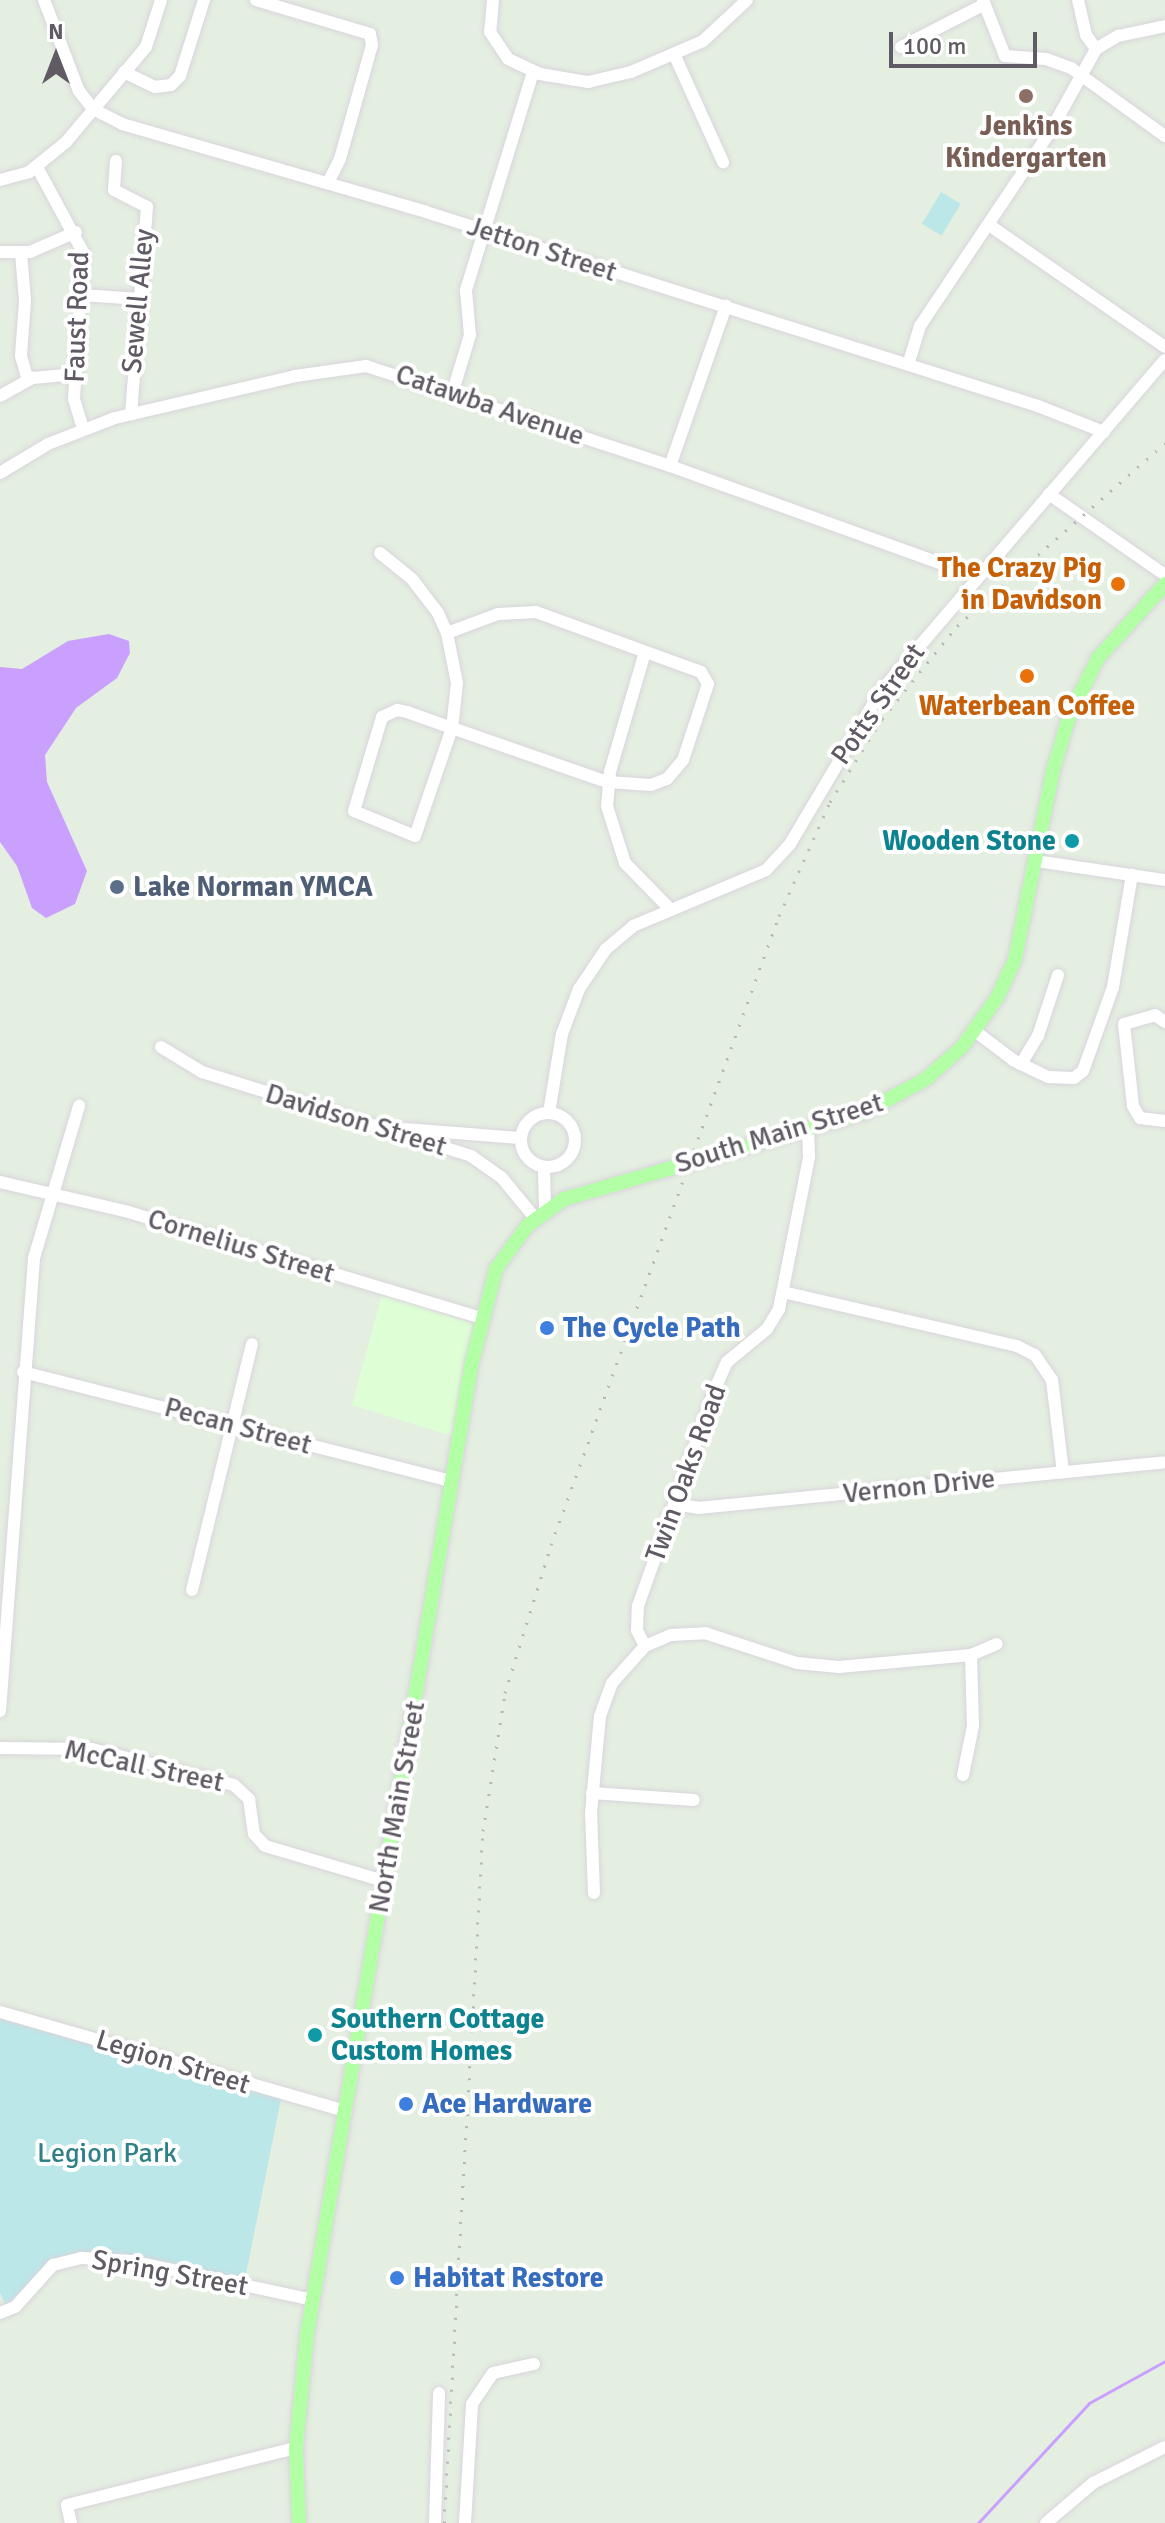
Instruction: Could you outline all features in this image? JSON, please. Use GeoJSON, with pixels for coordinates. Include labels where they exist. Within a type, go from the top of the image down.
{"type":"FeatureCollection","features":[{"type":"Feature","properties":{"kind":"main road","name":"South Main Street"},"geometry":{"type":"LineString","coordinates":[[637,1175],[808,1130],[902,1094],[936,1071],[975,1031],[1010,972],[1060,740],[1083,685],[1112,639],[1165,584]]}},
{"type":"Feature","properties":{"kind":"main road","name":"North Main Street"},"geometry":{"type":"LineString","coordinates":[[299,2523],[296,2448],[313,2300],[481,1318],[496,1269],[540,1214],[575,1194],[637,1175]]}},
{"type":"Feature","properties":{"kind":"street"},"geometry":{"type":"LineString","coordinates":[[44,0],[72,80],[93,109]]}},
{"type":"Feature","properties":{"kind":"street"},"geometry":{"type":"LineString","coordinates":[[0,180],[37,167],[93,109],[146,47],[161,0]]}},
{"type":"Feature","properties":{"kind":"street"},"geometry":{"type":"LineString","coordinates":[[124,72],[155,87],[171,85],[180,76],[204,0]]}},
{"type":"Feature","properties":{"kind":"street"},"geometry":{"type":"LineString","coordinates":[[256,0],[370,34],[340,159],[328,183]]}},
{"type":"Feature","properties":{"kind":"street"},"geometry":{"type":"LineString","coordinates":[[493,0],[489,22],[497,47],[533,72],[571,81],[603,80],[674,54],[713,34],[747,0]]}},
{"type":"Feature","properties":{"kind":"street"},"geometry":{"type":"LineString","coordinates":[[1078,0],[1086,35],[1096,49]]}},
{"type":"Feature","properties":{"kind":"street"},"geometry":{"type":"LineString","coordinates":[[901,47],[984,2],[1005,56],[1053,60],[1082,75],[1165,136]]}},
{"type":"Feature","properties":{"kind":"street"},"geometry":{"type":"LineString","coordinates":[[908,365],[920,326],[989,225],[1096,49],[1118,36],[1165,26]]}},
{"type":"Feature","properties":{"kind":"street"},"geometry":{"type":"LineString","coordinates":[[674,54],[723,162]]}},
{"type":"Feature","properties":{"kind":"street"},"geometry":{"type":"LineString","coordinates":[[453,391],[469,342],[466,290],[533,72]]}},
{"type":"Feature","properties":{"kind":"street","name":"Jetton Street"},"geometry":{"type":"LineString","coordinates":[[93,109],[133,128],[328,183],[726,306],[1104,432]]}},
{"type":"Feature","properties":{"kind":"street","name":"Sewell Alley"},"geometry":{"type":"LineString","coordinates":[[116,161],[114,190],[147,207],[131,414]]}},
{"type":"Feature","properties":{"kind":"street","name":"Faust Road"},"geometry":{"type":"LineString","coordinates":[[37,167],[76,232],[83,252],[75,407],[83,429]]}},
{"type":"Feature","properties":{"kind":"street"},"geometry":{"type":"LineString","coordinates":[[989,225],[1165,347]]}},
{"type":"Feature","properties":{"kind":"street"},"geometry":{"type":"LineString","coordinates":[[0,252],[21,253],[76,232]]}},
{"type":"Feature","properties":{"kind":"street"},"geometry":{"type":"LineString","coordinates":[[21,253],[25,295],[21,356],[28,380]]}},
{"type":"Feature","properties":{"kind":"street"},"geometry":{"type":"LineString","coordinates":[[81,295],[140,299]]}},
{"type":"Feature","properties":{"kind":"street"},"geometry":{"type":"LineString","coordinates":[[670,466],[726,306]]}},
{"type":"Feature","properties":{"kind":"street","name":"Potts Street"},"geometry":{"type":"LineString","coordinates":[[549,1113],[562,1034],[579,989],[606,949],[633,926],[766,870],[782,853],[881,691],[976,576],[1165,360]]}},
{"type":"Feature","properties":{"kind":"street","name":"Catawba Avenue"},"geometry":{"type":"LineString","coordinates":[[0,473],[83,429],[131,414],[366,366],[453,391],[976,576]]}},
{"type":"Feature","properties":{"kind":"street"},"geometry":{"type":"LineString","coordinates":[[0,396],[28,380],[76,374]]}},
{"type":"Feature","properties":{"kind":"street"},"geometry":{"type":"LineString","coordinates":[[1049,494],[1165,575]]}},
{"type":"Feature","properties":{"kind":"street"},"geometry":{"type":"LineString","coordinates":[[380,553],[422,589],[447,633],[457,683],[452,728],[415,836],[354,811],[382,717],[397,710],[452,728],[608,782],[651,785],[667,779],[683,760],[708,684],[701,672],[528,611],[498,614],[447,633]]}},
{"type":"Feature","properties":{"kind":"street"},"geometry":{"type":"LineString","coordinates":[[645,652],[608,782],[609,818],[619,852],[642,886],[670,909]]}},
{"type":"Feature","properties":{"kind":"street"},"geometry":{"type":"LineString","coordinates":[[1036,861],[1165,880]]}},
{"type":"Feature","properties":{"kind":"street"},"geometry":{"type":"LineString","coordinates":[[975,1031],[1021,1064],[1048,1077],[1074,1078],[1083,1071],[1103,1018],[1132,875]]}},
{"type":"Feature","properties":{"kind":"street"},"geometry":{"type":"LineString","coordinates":[[1021,1064],[1042,1026],[1058,975]]}},
{"type":"Feature","properties":{"kind":"street"},"geometry":{"type":"LineString","coordinates":[[1103,1018],[1124,1024],[1155,1015],[1165,1022]]}},
{"type":"Feature","properties":{"kind":"street"},"geometry":{"type":"LineString","coordinates":[[1124,1024],[1133,1106],[1140,1118],[1165,1121]]}},
{"type":"Feature","properties":{"kind":"street","name":"Davidson Street"},"geometry":{"type":"LineString","coordinates":[[161,1047],[202,1072],[378,1126],[485,1164],[540,1214]]}},
{"type":"Feature","properties":{"kind":"street"},"geometry":{"type":"LineString","coordinates":[[0,1711],[23,1372],[34,1258],[79,1106]]}},
{"type":"Feature","properties":{"kind":"street"},"geometry":{"type":"LineString","coordinates":[[549,1113],[569,1122],[576,1142],[565,1162],[544,1168],[529,1160],[520,1138],[529,1120],[549,1113]]}},
{"type":"Feature","properties":{"kind":"street"},"geometry":{"type":"LineString","coordinates":[[378,1126],[520,1138]]}},
{"type":"Feature","properties":{"kind":"street","name":"Twin Oaks Road"},"geometry":{"type":"LineString","coordinates":[[645,1646],[637,1630],[638,1606],[724,1369],[772,1323],[783,1292],[809,1157],[808,1130]]}},
{"type":"Feature","properties":{"kind":"street"},"geometry":{"type":"LineString","coordinates":[[540,1214],[544,1168]]}},
{"type":"Feature","properties":{"kind":"street","name":"Cornelius Street"},"geometry":{"type":"LineString","coordinates":[[0,1182],[53,1192],[481,1318]]}},
{"type":"Feature","properties":{"kind":"street"},"geometry":{"type":"LineString","coordinates":[[783,1292],[1017,1346],[1035,1355],[1052,1380],[1063,1472]]}},
{"type":"Feature","properties":{"kind":"street"},"geometry":{"type":"LineString","coordinates":[[192,1590],[252,1344]]}},
{"type":"Feature","properties":{"kind":"street","name":"Pecan Street"},"geometry":{"type":"LineString","coordinates":[[23,1372],[452,1481]]}},
{"type":"Feature","properties":{"kind":"street","name":"Vernon Drive"},"geometry":{"type":"LineString","coordinates":[[674,1504],[698,1508],[1163,1462]]}},
{"type":"Feature","properties":{"kind":"street"},"geometry":{"type":"LineString","coordinates":[[594,1893],[592,1793],[605,1702],[626,1661],[645,1646],[689,1631],[818,1666],[971,1655],[997,1644]]}},
{"type":"Feature","properties":{"kind":"street"},"geometry":{"type":"LineString","coordinates":[[963,1775],[973,1726],[971,1655]]}},
{"type":"Feature","properties":{"kind":"street","name":"McCall Street"},"geometry":{"type":"LineString","coordinates":[[0,1748],[92,1749],[234,1785],[249,1799],[261,1843],[384,1881]]}},
{"type":"Feature","properties":{"kind":"street"},"geometry":{"type":"LineString","coordinates":[[592,1793],[694,1800]]}},
{"type":"Feature","properties":{"kind":"street","name":"Legion Street"},"geometry":{"type":"LineString","coordinates":[[0,2012],[346,2111]]}},
{"type":"Feature","properties":{"kind":"street","name":"Spring Street"},"geometry":{"type":"LineString","coordinates":[[0,2313],[15,2307],[53,2265],[82,2258],[131,2261],[313,2300]]}},
{"type":"Feature","properties":{"kind":"street"},"geometry":{"type":"LineString","coordinates":[[465,2523],[472,2404],[493,2373],[534,2364]]}},
{"type":"Feature","properties":{"kind":"street"},"geometry":{"type":"LineString","coordinates":[[435,2523],[439,2393]]}},
{"type":"Feature","properties":{"kind":"street"},"geometry":{"type":"LineString","coordinates":[[1054,2521],[1093,2483],[1165,2447]]}},
{"type":"Feature","properties":{"kind":"street"},"geometry":{"type":"LineString","coordinates":[[71,2523],[65,2508],[73,2503],[296,2448]]}},
{"type":"Feature","properties":{"kind":"shaded area"},"geometry":{"type":"Polygon","coordinates":[[[109,634],[129,641],[130,653],[117,678],[76,708],[45,755],[47,782],[87,871],[75,904],[46,918],[32,908],[17,866],[0,842],[0,667],[22,669],[68,641],[109,634]]]}},
{"type":"Feature","properties":{"kind":"shaded area"},"geometry":{"type":"Polygon","coordinates":[[[382,1294],[473,1323],[455,1437],[352,1405],[382,1294]]]}},
{"type":"Feature","properties":{"kind":"green space"},"geometry":{"type":"Polygon","coordinates":[[[941,192],[961,204],[942,236],[922,224],[941,192]]]}},
{"type":"Feature","properties":{"kind":"green space","name":"Legion Park"},"geometry":{"type":"Polygon","coordinates":[[[0,2012],[282,2094],[244,2284],[71,2258],[8,2310],[0,2293],[0,2012]]]}},
{"type":"Feature","properties":{"kind":"waterway"},"geometry":{"type":"LineString","coordinates":[[978,2523],[1089,2403],[1165,2361]]}},
{"type":"Feature","properties":{"kind":"railway"},"geometry":{"type":"LineString","coordinates":[[444,2523],[483,1831],[505,1693],[551,1545],[779,916],[830,802],[882,719],[957,626],[1165,443]]}},
{"type":"Feature","properties":{"kind":"place","name":"Jenkins Kindergarten"},"geometry":{"type":"Point","coordinates":[1026,96]}},
{"type":"Feature","properties":{"kind":"place","name":"The Crazy Pig in Davidson"},"geometry":{"type":"Point","coordinates":[1118,584]}},
{"type":"Feature","properties":{"kind":"place","name":"Waterbean Coffee"},"geometry":{"type":"Point","coordinates":[1027,676]}},
{"type":"Feature","properties":{"kind":"place","name":"Wooden Stone"},"geometry":{"type":"Point","coordinates":[1072,841]}},
{"type":"Feature","properties":{"kind":"place","name":"Lake Norman YMCA"},"geometry":{"type":"Point","coordinates":[117,887]}},
{"type":"Feature","properties":{"kind":"place","name":"The Cycle Path"},"geometry":{"type":"Point","coordinates":[547,1328]}},
{"type":"Feature","properties":{"kind":"place","name":"Southern Cottage Custom Homes"},"geometry":{"type":"Point","coordinates":[315,2035]}},
{"type":"Feature","properties":{"kind":"place","name":"Ace Hardware"},"geometry":{"type":"Point","coordinates":[406,2104]}},
{"type":"Feature","properties":{"kind":"place","name":"Habitat Restore"},"geometry":{"type":"Point","coordinates":[397,2278]}}]}
